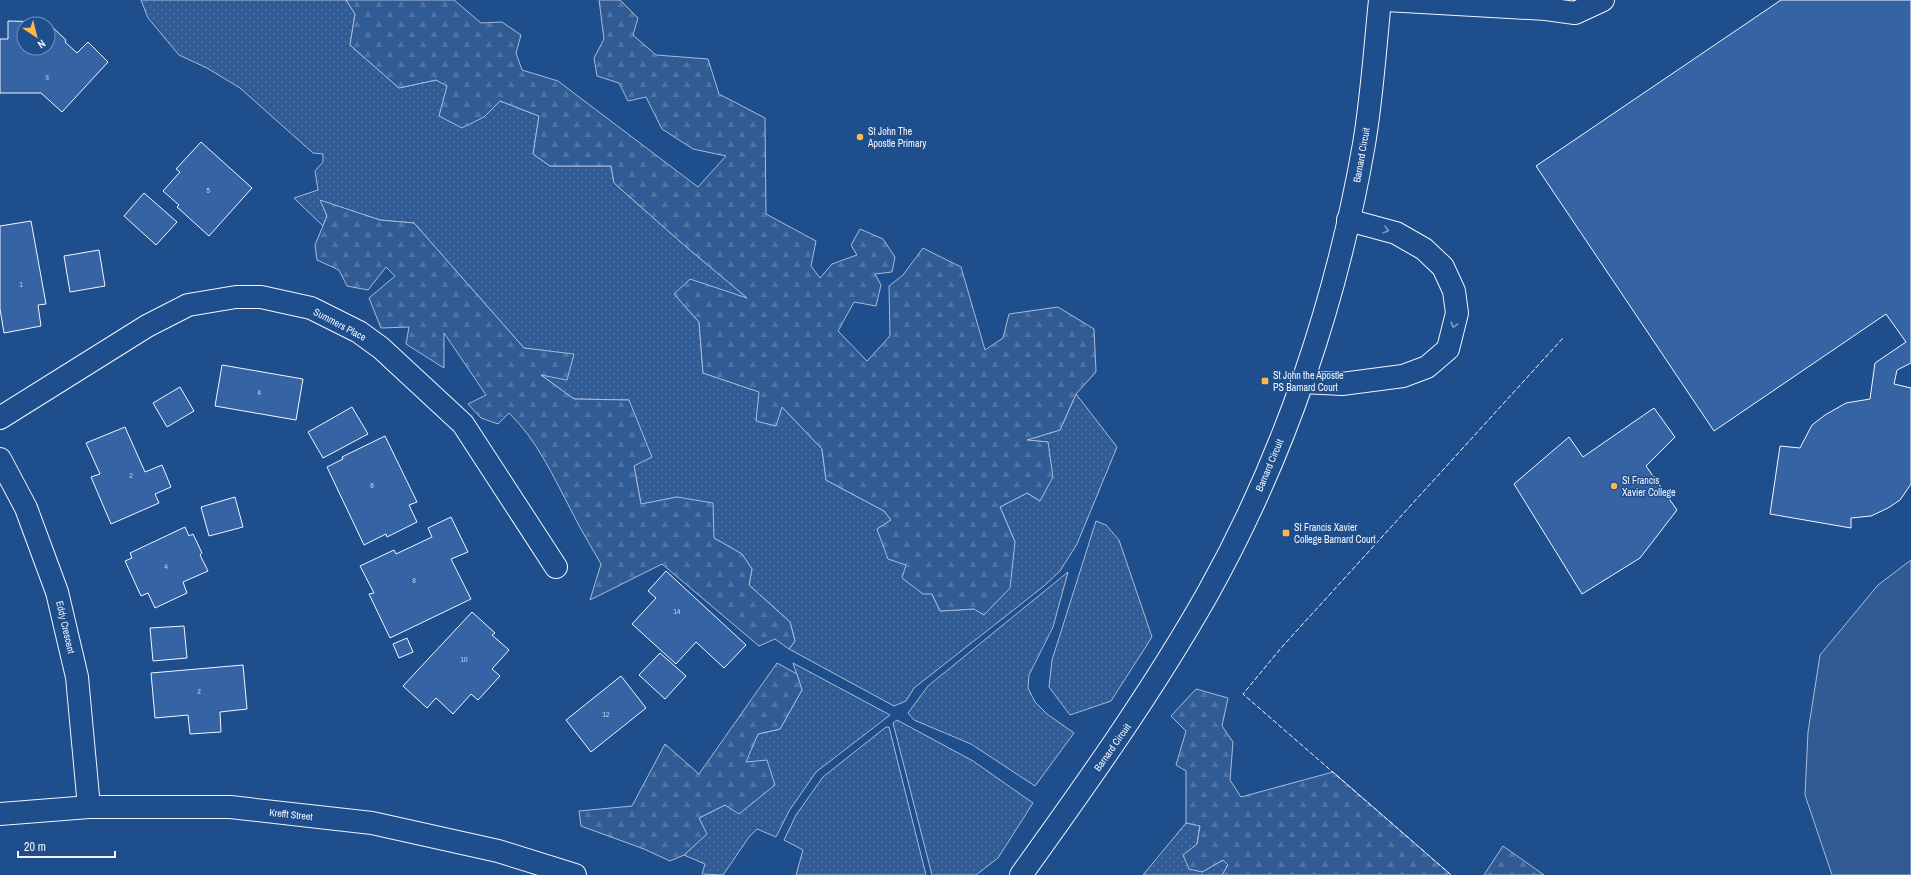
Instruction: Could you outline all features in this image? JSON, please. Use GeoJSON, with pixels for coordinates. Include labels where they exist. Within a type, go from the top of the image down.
{"type":"FeatureCollection","features":[{"type":"Feature","properties":{"kind":"street","name":"Barnard Circuit"},"geometry":{"type":"LineString","coordinates":[[1021,875],[1129,722],[1212,585],[1248,514],[1273,457],[1302,382],[1337,271],[1364,144],[1373,76],[1380,0]]}},
{"type":"Feature","properties":{"kind":"street"},"geometry":{"type":"LineString","coordinates":[[1386,0],[1546,9],[1575,13],[1603,0]]}},
{"type":"Feature","properties":{"kind":"street"},"geometry":{"type":"LineString","coordinates":[[1546,9],[1572,0]]}},
{"type":"Feature","properties":{"kind":"street"},"geometry":{"type":"LineString","coordinates":[[1302,382],[1342,384],[1403,376],[1427,367],[1448,349],[1457,313],[1454,290],[1443,268],[1424,249],[1396,233],[1348,220]]}},
{"type":"Feature","properties":{"kind":"street","name":"Summers Place"},"geometry":{"type":"LineString","coordinates":[[0,418],[147,326],[188,305],[236,297],[261,297],[310,308],[359,332],[381,348],[463,424],[556,567]]}},
{"type":"Feature","properties":{"kind":"street","name":"Eddy Crescent"},"geometry":{"type":"LineString","coordinates":[[0,459],[26,508],[57,592],[78,677],[89,807]]}},
{"type":"Feature","properties":{"kind":"street","name":"Krefft Street"},"geometry":{"type":"LineString","coordinates":[[0,814],[89,807],[230,807],[372,823],[498,851],[575,875]]}},
{"type":"Feature","properties":{"kind":"green space"},"geometry":{"type":"Polygon","coordinates":[[[141,0],[346,0],[355,14],[350,45],[399,88],[436,80],[448,86],[439,116],[484,117],[500,101],[539,116],[533,154],[550,166],[611,166],[614,183],[684,245],[749,299],[674,294],[699,322],[703,373],[760,392],[756,420],[775,426],[782,407],[822,449],[826,480],[884,511],[891,520],[877,529],[932,594],[940,611],[974,609],[1015,542],[1000,507],[1027,493],[1040,501],[1048,442],[1026,440],[1060,430],[1076,394],[1117,447],[1077,544],[1060,571],[1044,586],[914,688],[906,701],[894,706],[789,649],[795,641],[790,622],[749,585],[752,569],[742,554],[714,538],[677,497],[641,505],[634,466],[629,400],[574,399],[540,374],[574,355],[524,348],[414,223],[380,220],[321,201],[327,216],[323,226],[294,198],[318,190],[315,171],[323,162],[323,154],[313,153],[240,88],[207,68],[179,55],[148,18],[141,0]]]}},
{"type":"Feature","properties":{"kind":"green space"},"geometry":{"type":"Polygon","coordinates":[[[346,0],[454,0],[481,23],[502,22],[521,35],[516,53],[522,70],[558,81],[698,187],[726,156],[693,149],[662,129],[646,97],[628,101],[619,83],[597,76],[594,58],[604,39],[599,0],[620,0],[638,18],[633,35],[656,55],[708,59],[719,94],[765,118],[766,214],[816,241],[811,266],[820,278],[832,264],[857,255],[851,245],[860,229],[883,239],[895,257],[892,272],[875,274],[881,285],[876,306],[854,302],[838,331],[867,361],[890,336],[889,286],[903,275],[923,248],[961,267],[985,350],[1003,338],[1009,314],[1058,307],[1094,329],[1096,372],[1076,394],[1060,430],[1027,440],[1048,442],[1053,477],[1040,501],[1027,493],[1000,507],[1015,542],[1010,588],[984,615],[974,609],[940,611],[932,594],[923,594],[902,578],[906,565],[888,559],[877,529],[891,520],[884,511],[826,480],[822,449],[782,407],[776,426],[756,421],[759,392],[703,373],[699,322],[674,294],[690,279],[747,298],[614,183],[611,166],[550,166],[533,154],[539,116],[500,101],[484,117],[462,128],[439,116],[447,86],[436,80],[399,88],[350,45],[355,14],[346,0]]]}},
{"type":"Feature","properties":{"kind":"green space"},"geometry":{"type":"Polygon","coordinates":[[[320,200],[380,220],[414,223],[524,348],[574,354],[567,380],[541,375],[574,399],[629,400],[652,457],[634,466],[641,504],[677,497],[713,503],[714,538],[742,554],[752,569],[749,585],[790,622],[795,641],[789,649],[775,639],[759,646],[662,564],[590,600],[601,564],[578,524],[551,471],[528,435],[509,413],[498,424],[481,418],[468,404],[486,395],[444,333],[444,368],[406,344],[409,327],[381,328],[369,298],[395,276],[386,267],[368,290],[347,286],[339,270],[317,260],[315,245],[327,216],[320,200]]]}},
{"type":"Feature","properties":{"kind":"green space"},"geometry":{"type":"Polygon","coordinates":[[[1096,521],[1106,525],[1119,540],[1152,637],[1111,701],[1070,715],[1049,687],[1052,660],[1096,521]]]}},
{"type":"Feature","properties":{"kind":"green space"},"geometry":{"type":"Polygon","coordinates":[[[1068,572],[1053,627],[1029,675],[1028,688],[1035,702],[1047,714],[1074,733],[1035,786],[971,744],[914,720],[908,713],[928,686],[1068,572]]]}},
{"type":"Feature","properties":{"kind":"green space"},"geometry":{"type":"Polygon","coordinates":[[[777,663],[797,674],[802,690],[780,729],[758,734],[746,762],[767,760],[775,785],[739,814],[725,805],[699,818],[707,834],[684,855],[670,861],[644,849],[581,826],[579,811],[632,806],[665,744],[699,774],[777,663]]]}},
{"type":"Feature","properties":{"kind":"green space"},"geometry":{"type":"Polygon","coordinates":[[[793,663],[890,715],[816,772],[789,811],[776,837],[757,829],[749,837],[723,875],[702,874],[705,864],[684,855],[706,834],[699,818],[725,805],[758,734],[780,729],[802,690],[793,663]]]}},
{"type":"Feature","properties":{"kind":"green space"},"geometry":{"type":"Polygon","coordinates":[[[1196,689],[1228,698],[1222,726],[1233,742],[1230,780],[1241,797],[1333,772],[1449,873],[1446,875],[1222,875],[1228,865],[1223,860],[1202,872],[1189,869],[1183,855],[1197,844],[1200,826],[1186,823],[1186,771],[1176,765],[1186,731],[1171,716],[1196,689]]]}},
{"type":"Feature","properties":{"kind":"green space"},"geometry":{"type":"Polygon","coordinates":[[[897,720],[973,761],[1033,803],[998,858],[976,875],[932,875],[893,723],[897,720]]]}},
{"type":"Feature","properties":{"kind":"green space"},"geometry":{"type":"Polygon","coordinates":[[[886,727],[889,727],[926,875],[796,875],[803,850],[784,840],[796,815],[823,777],[886,727]]]}},
{"type":"Feature","properties":{"kind":"green space"},"geometry":{"type":"Polygon","coordinates":[[[1186,823],[1200,825],[1197,844],[1202,872],[1223,860],[1228,865],[1222,875],[1143,875],[1186,823]]]}},
{"type":"Feature","properties":{"kind":"green space"},"geometry":{"type":"Polygon","coordinates":[[[1503,846],[1544,875],[1484,875],[1503,846]]]}},
{"type":"Feature","properties":{"kind":"shaded area"},"geometry":{"type":"Polygon","coordinates":[[[1911,560],[1911,875],[1832,875],[1805,795],[1808,732],[1820,655],[1878,585],[1911,560]]]}},
{"type":"Feature","properties":{"kind":"building"},"geometry":{"type":"Polygon","coordinates":[[[1781,0],[1911,0],[1911,363],[1897,370],[1894,384],[1911,388],[1911,484],[1900,500],[1888,508],[1871,516],[1851,518],[1851,528],[1770,514],[1780,446],[1800,448],[1812,425],[1825,415],[1846,403],[1870,399],[1875,363],[1906,342],[1886,314],[1714,431],[1536,166],[1781,0]]]}},
{"type":"Feature","properties":{"kind":"building"},"geometry":{"type":"Polygon","coordinates":[[[8,21],[16,21],[16,56],[56,56],[56,31],[66,40],[65,42],[77,53],[88,42],[108,62],[62,112],[41,93],[0,93],[0,39],[8,39],[8,21]]]}},
{"type":"Feature","properties":{"kind":"building"},"geometry":{"type":"Polygon","coordinates":[[[201,142],[252,188],[209,236],[177,207],[179,205],[163,191],[180,172],[176,169],[201,142]]]}},
{"type":"Feature","properties":{"kind":"building"},"geometry":{"type":"Polygon","coordinates":[[[144,193],[177,222],[156,245],[124,216],[144,193]]]}},
{"type":"Feature","properties":{"kind":"building"},"geometry":{"type":"Polygon","coordinates":[[[31,221],[46,304],[38,305],[41,326],[4,333],[0,309],[0,226],[31,221]]]}},
{"type":"Feature","properties":{"kind":"building"},"geometry":{"type":"Polygon","coordinates":[[[99,250],[105,286],[70,292],[64,256],[99,250]]]}},
{"type":"Feature","properties":{"kind":"building"},"geometry":{"type":"Polygon","coordinates":[[[222,365],[303,379],[296,420],[215,406],[222,365]]]}},
{"type":"Feature","properties":{"kind":"building"},"geometry":{"type":"Polygon","coordinates":[[[180,387],[194,411],[167,427],[153,403],[180,387]]]}},
{"type":"Feature","properties":{"kind":"building"},"geometry":{"type":"Polygon","coordinates":[[[352,407],[368,434],[323,458],[308,432],[352,407]]]}},
{"type":"Feature","properties":{"kind":"building"},"geometry":{"type":"Polygon","coordinates":[[[1654,408],[1675,437],[1646,466],[1677,510],[1640,558],[1582,594],[1514,484],[1569,437],[1583,457],[1654,408]]]}},
{"type":"Feature","properties":{"kind":"building"},"geometry":{"type":"Polygon","coordinates":[[[125,427],[145,472],[162,465],[171,487],[155,494],[159,503],[111,524],[91,477],[100,474],[86,443],[125,427]]]}},
{"type":"Feature","properties":{"kind":"building"},"geometry":{"type":"Polygon","coordinates":[[[385,436],[417,502],[409,505],[417,522],[387,537],[386,534],[364,545],[327,467],[343,459],[342,457],[385,436]]]}},
{"type":"Feature","properties":{"kind":"building"},"geometry":{"type":"Polygon","coordinates":[[[235,497],[243,527],[209,536],[201,507],[235,497]]]}},
{"type":"Feature","properties":{"kind":"building"},"geometry":{"type":"Polygon","coordinates":[[[451,517],[468,552],[451,559],[471,599],[390,638],[369,594],[374,593],[360,566],[394,550],[396,554],[432,537],[428,528],[451,517]]]}},
{"type":"Feature","properties":{"kind":"building"},"geometry":{"type":"Polygon","coordinates":[[[185,527],[189,536],[193,534],[202,553],[200,555],[208,571],[183,582],[187,593],[155,608],[148,593],[141,596],[125,561],[132,558],[130,553],[185,527]]]}},
{"type":"Feature","properties":{"kind":"building"},"geometry":{"type":"Polygon","coordinates":[[[666,571],[746,645],[724,668],[696,642],[676,664],[632,624],[656,598],[648,591],[666,571]]]}},
{"type":"Feature","properties":{"kind":"building"},"geometry":{"type":"Polygon","coordinates":[[[472,612],[495,633],[492,635],[509,650],[492,669],[500,676],[478,700],[471,694],[453,714],[436,698],[427,708],[403,686],[472,612]]]}},
{"type":"Feature","properties":{"kind":"building"},"geometry":{"type":"Polygon","coordinates":[[[184,626],[187,658],[153,661],[150,628],[184,626]]]}},
{"type":"Feature","properties":{"kind":"building"},"geometry":{"type":"Polygon","coordinates":[[[407,638],[413,652],[399,658],[393,644],[407,638]]]}},
{"type":"Feature","properties":{"kind":"building"},"geometry":{"type":"Polygon","coordinates":[[[660,653],[686,676],[665,699],[639,675],[660,653]]]}},
{"type":"Feature","properties":{"kind":"building"},"geometry":{"type":"Polygon","coordinates":[[[243,665],[247,709],[220,712],[221,732],[190,734],[188,715],[155,718],[151,673],[243,665]]]}},
{"type":"Feature","properties":{"kind":"building"},"geometry":{"type":"Polygon","coordinates":[[[621,676],[646,708],[591,752],[566,720],[621,676]]]}},
{"type":"Feature","properties":{"kind":"fence"},"geometry":{"type":"LineString","coordinates":[[1451,875],[1243,694],[1281,648],[1563,338]]}},
{"type":"Feature","properties":{"kind":"place","name":"St John The Apostle Primary"},"geometry":{"type":"Point","coordinates":[860,137]}},
{"type":"Feature","properties":{"kind":"place","name":"St John the Apostle PS Barnard Court"},"geometry":{"type":"Point","coordinates":[1265,381]}},
{"type":"Feature","properties":{"kind":"place","name":"St Francis Xavier College"},"geometry":{"type":"Point","coordinates":[1614,486]}},
{"type":"Feature","properties":{"kind":"place","name":"St Francis Xavier College Barnard Court"},"geometry":{"type":"Point","coordinates":[1286,533]}}]}
